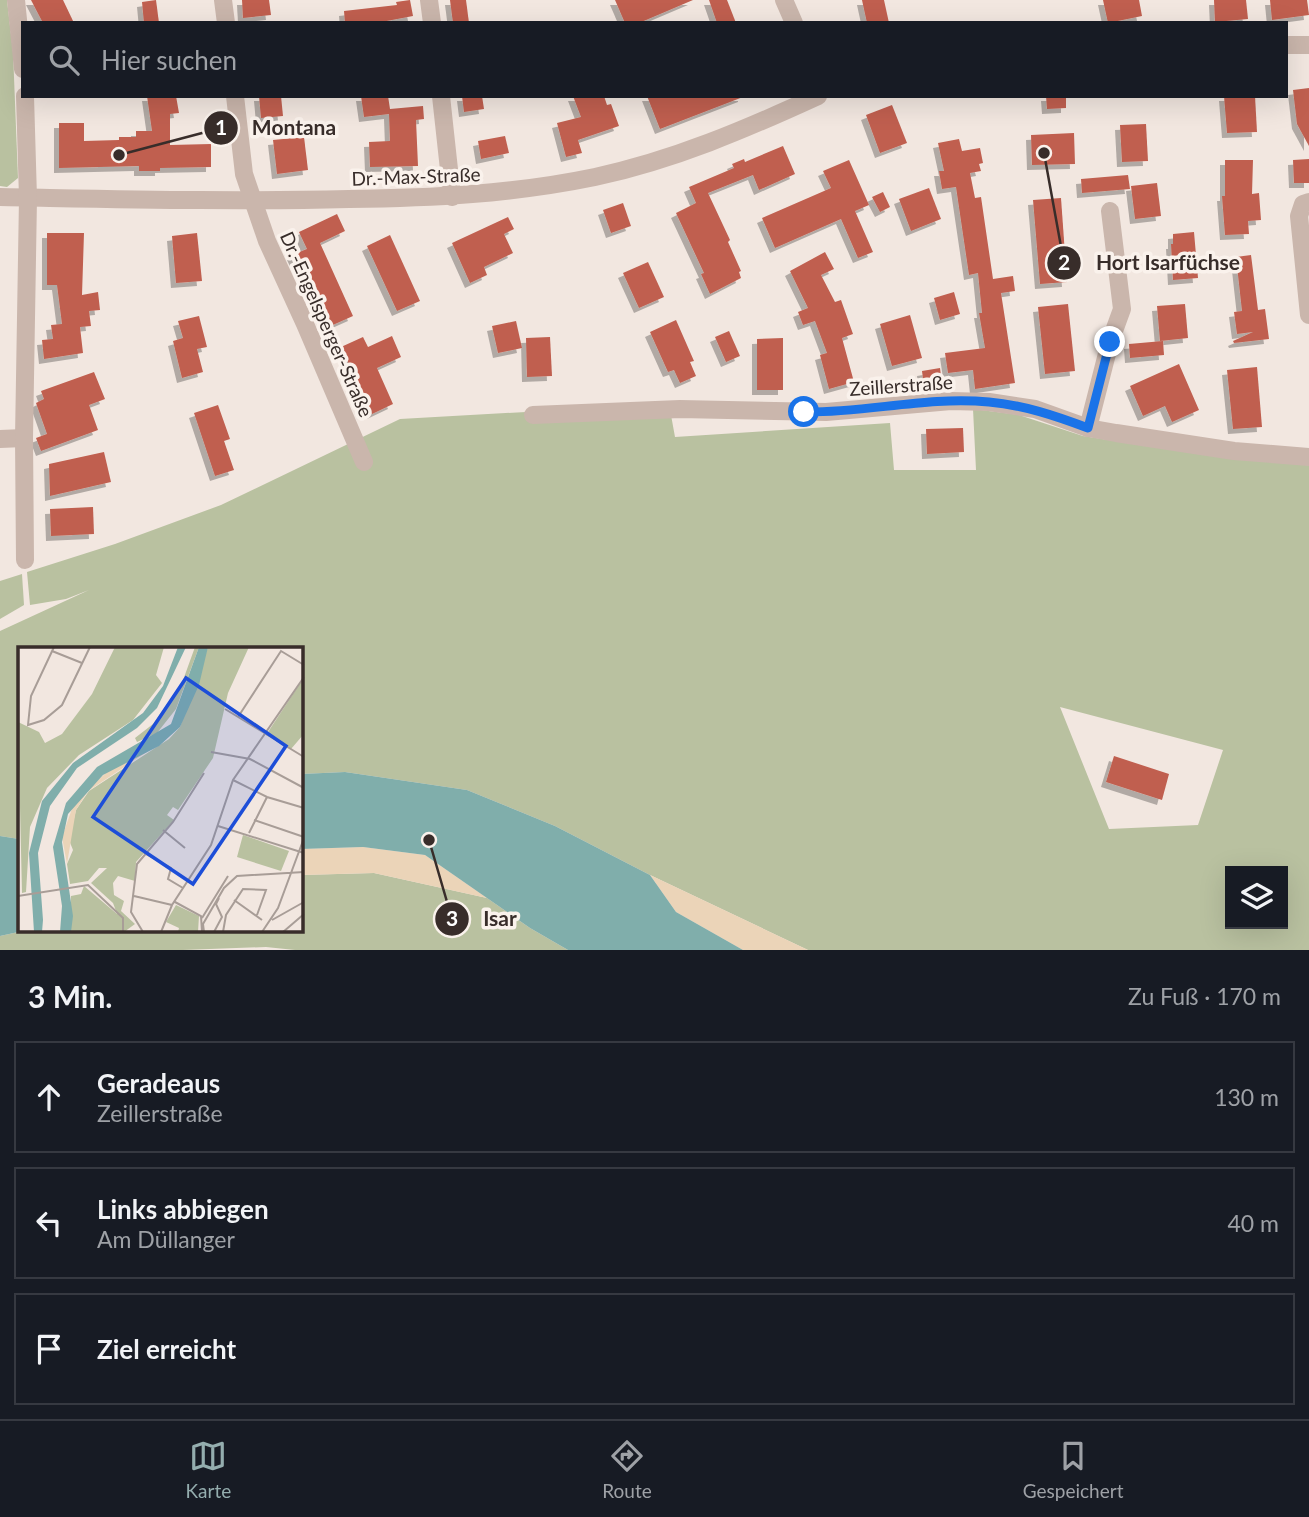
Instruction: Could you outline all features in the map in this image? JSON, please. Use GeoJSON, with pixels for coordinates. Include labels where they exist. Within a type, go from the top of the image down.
{"type":"FeatureCollection","features":[{"type":"Feature","properties":{"kind":"street"},"geometry":{"type":"LineString","coordinates":[[16,0],[21,49]]}},
{"type":"Feature","properties":{"kind":"street"},"geometry":{"type":"LineString","coordinates":[[223,0],[226,21]]}},
{"type":"Feature","properties":{"kind":"street"},"geometry":{"type":"LineString","coordinates":[[429,0],[432,21]]}},
{"type":"Feature","properties":{"kind":"street"},"geometry":{"type":"LineString","coordinates":[[784,0],[793,21]]}},
{"type":"Feature","properties":{"kind":"street"},"geometry":{"type":"LineString","coordinates":[[1288,45],[1309,45]]}},
{"type":"Feature","properties":{"kind":"street"},"geometry":{"type":"LineString","coordinates":[[25,98],[28,198],[25,560]]}},
{"type":"Feature","properties":{"kind":"street","name":"Dr.-Engelsperger-Straße"},"geometry":{"type":"LineString","coordinates":[[235,98],[244,174],[253,202],[267,241],[364,462]]}},
{"type":"Feature","properties":{"kind":"street"},"geometry":{"type":"LineString","coordinates":[[440,98],[452,197]]}},
{"type":"Feature","properties":{"kind":"street","name":"Dr.-Max-Straße"},"geometry":{"type":"LineString","coordinates":[[0,197],[253,202],[452,197],[556,185],[634,167],[741,132],[814,98]]}},
{"type":"Feature","properties":{"kind":"street"},"geometry":{"type":"LineString","coordinates":[[1309,202],[1303,204],[1299,216],[1309,315]]}},
{"type":"Feature","properties":{"kind":"street"},"geometry":{"type":"LineString","coordinates":[[1088,428],[1110,342],[1122,309],[1110,211]]}},
{"type":"Feature","properties":{"kind":"street","name":"Zeillerstraße"},"geometry":{"type":"LineString","coordinates":[[533,415],[680,409],[826,412],[951,401],[989,402],[1035,409],[1088,428],[1234,451],[1309,457]]}},
{"type":"Feature","properties":{"kind":"street"},"geometry":{"type":"LineString","coordinates":[[0,439],[24,438]]}},
{"type":"Feature","properties":{"kind":"green space"},"geometry":{"type":"Polygon","coordinates":[[[0,0],[7,0],[13,52],[18,178],[7,187],[0,186],[0,0]]]}},
{"type":"Feature","properties":{"kind":"green space"},"geometry":{"type":"Polygon","coordinates":[[[669,404],[675,437],[890,423],[894,470],[976,470],[973,409],[1019,415],[1083,436],[1160,448],[1309,464],[1309,950],[808,950],[650,875],[555,826],[467,790],[345,772],[303,774],[303,647],[18,647],[18,839],[0,836],[0,631],[89,590],[66,599],[30,605],[27,572],[115,544],[221,505],[400,419],[669,404]],[[1060,707],[1109,829],[1198,825],[1223,750],[1060,707]]]}},
{"type":"Feature","properties":{"kind":"green space"},"geometry":{"type":"Polygon","coordinates":[[[22,574],[24,605],[0,619],[0,581],[22,574]]]}},
{"type":"Feature","properties":{"kind":"green space"},"geometry":{"type":"Polygon","coordinates":[[[374,873],[487,898],[568,950],[295,950],[266,947],[0,950],[0,936],[18,932],[303,932],[303,875],[374,873]]]}},
{"type":"Feature","properties":{"kind":"sand"},"geometry":{"type":"Polygon","coordinates":[[[363,847],[425,855],[487,898],[374,873],[303,875],[303,849],[363,847]]]}},
{"type":"Feature","properties":{"kind":"sand"},"geometry":{"type":"Polygon","coordinates":[[[650,875],[808,950],[743,950],[676,912],[650,875]]]}},
{"type":"Feature","properties":{"kind":"water"},"geometry":{"type":"Polygon","coordinates":[[[345,772],[467,790],[555,826],[650,875],[676,912],[743,950],[568,950],[530,928],[425,855],[363,847],[303,849],[303,774],[345,772]]]}},
{"type":"Feature","properties":{"kind":"water"},"geometry":{"type":"Polygon","coordinates":[[[0,836],[18,839],[18,932],[0,936],[0,836]]]}},
{"type":"Feature","properties":{"kind":"building"},"geometry":{"type":"Polygon","coordinates":[[[31,0],[63,0],[73,21],[42,21],[31,0]]]}},
{"type":"Feature","properties":{"kind":"building"},"geometry":{"type":"Polygon","coordinates":[[[156,0],[159,21],[144,21],[142,2],[156,0]]]}},
{"type":"Feature","properties":{"kind":"building"},"geometry":{"type":"Polygon","coordinates":[[[242,0],[269,0],[271,15],[243,18],[242,0]]]}},
{"type":"Feature","properties":{"kind":"building"},"geometry":{"type":"Polygon","coordinates":[[[410,0],[413,16],[387,21],[345,21],[344,11],[397,5],[396,2],[410,0]]]}},
{"type":"Feature","properties":{"kind":"building"},"geometry":{"type":"Polygon","coordinates":[[[450,0],[466,0],[469,21],[453,21],[450,0]]]}},
{"type":"Feature","properties":{"kind":"building"},"geometry":{"type":"Polygon","coordinates":[[[615,0],[693,0],[644,21],[624,21],[615,0]]]}},
{"type":"Feature","properties":{"kind":"building"},"geometry":{"type":"Polygon","coordinates":[[[709,0],[727,0],[735,21],[716,21],[709,0]]]}},
{"type":"Feature","properties":{"kind":"building"},"geometry":{"type":"Polygon","coordinates":[[[862,0],[884,0],[889,21],[867,21],[862,0]]]}},
{"type":"Feature","properties":{"kind":"building"},"geometry":{"type":"Polygon","coordinates":[[[1103,0],[1139,0],[1142,16],[1108,21],[1103,0]]]}},
{"type":"Feature","properties":{"kind":"building"},"geometry":{"type":"Polygon","coordinates":[[[1214,0],[1246,0],[1248,19],[1215,21],[1214,0]]]}},
{"type":"Feature","properties":{"kind":"building"},"geometry":{"type":"Polygon","coordinates":[[[1270,0],[1307,0],[1309,15],[1272,20],[1270,0]]]}},
{"type":"Feature","properties":{"kind":"building"},"geometry":{"type":"Polygon","coordinates":[[[1309,88],[1309,146],[1297,124],[1293,90],[1309,88]]]}},
{"type":"Feature","properties":{"kind":"building"},"geometry":{"type":"Polygon","coordinates":[[[147,98],[176,98],[179,113],[170,114],[170,145],[211,144],[211,167],[160,168],[160,171],[139,171],[139,166],[59,168],[59,123],[84,123],[84,141],[119,140],[119,137],[136,137],[136,131],[152,131],[147,98]]]}},
{"type":"Feature","properties":{"kind":"building"},"geometry":{"type":"Polygon","coordinates":[[[259,98],[281,98],[283,116],[261,118],[259,98]]]}},
{"type":"Feature","properties":{"kind":"building"},"geometry":{"type":"Polygon","coordinates":[[[361,98],[388,98],[390,109],[423,106],[424,119],[416,120],[418,166],[370,167],[369,142],[390,141],[389,114],[364,117],[361,98]]]}},
{"type":"Feature","properties":{"kind":"building"},"geometry":{"type":"Polygon","coordinates":[[[462,98],[482,98],[484,109],[464,112],[462,98]]]}},
{"type":"Feature","properties":{"kind":"building"},"geometry":{"type":"Polygon","coordinates":[[[574,98],[605,98],[607,105],[611,104],[619,126],[578,140],[582,153],[566,157],[557,123],[581,117],[574,98]]]}},
{"type":"Feature","properties":{"kind":"building"},"geometry":{"type":"Polygon","coordinates":[[[648,98],[740,98],[660,129],[648,98]]]}},
{"type":"Feature","properties":{"kind":"building"},"geometry":{"type":"Polygon","coordinates":[[[1046,98],[1066,98],[1066,108],[1047,109],[1046,98]]]}},
{"type":"Feature","properties":{"kind":"building"},"geometry":{"type":"Polygon","coordinates":[[[1224,98],[1255,98],[1257,132],[1227,133],[1224,98]]]}},
{"type":"Feature","properties":{"kind":"building"},"geometry":{"type":"Polygon","coordinates":[[[892,105],[907,143],[880,153],[866,115],[892,105]]]}},
{"type":"Feature","properties":{"kind":"building"},"geometry":{"type":"Polygon","coordinates":[[[1146,124],[1148,161],[1122,162],[1120,125],[1146,124]]]}},
{"type":"Feature","properties":{"kind":"building"},"geometry":{"type":"Polygon","coordinates":[[[1074,133],[1075,164],[1032,165],[1031,135],[1074,133]]]}},
{"type":"Feature","properties":{"kind":"building"},"geometry":{"type":"Polygon","coordinates":[[[505,136],[509,153],[481,159],[478,141],[505,136]]]}},
{"type":"Feature","properties":{"kind":"building"},"geometry":{"type":"Polygon","coordinates":[[[304,137],[308,170],[277,174],[273,140],[304,137]]]}},
{"type":"Feature","properties":{"kind":"building"},"geometry":{"type":"Polygon","coordinates":[[[959,139],[962,151],[980,148],[983,163],[979,164],[981,171],[970,173],[975,198],[981,197],[993,279],[1013,276],[1015,291],[1001,293],[1015,383],[975,389],[973,370],[948,373],[945,353],[985,348],[979,313],[982,313],[978,273],[969,275],[956,187],[942,189],[939,171],[944,171],[938,143],[959,139]]]}},
{"type":"Feature","properties":{"kind":"building"},"geometry":{"type":"Polygon","coordinates":[[[783,146],[795,174],[759,190],[753,175],[708,193],[741,271],[741,278],[710,294],[701,274],[704,273],[676,213],[696,203],[689,187],[734,168],[732,164],[744,159],[745,162],[783,146]]]}},
{"type":"Feature","properties":{"kind":"building"},"geometry":{"type":"Polygon","coordinates":[[[1309,159],[1309,183],[1294,183],[1293,160],[1309,159]]]}},
{"type":"Feature","properties":{"kind":"building"},"geometry":{"type":"Polygon","coordinates":[[[849,160],[869,205],[855,211],[873,252],[858,258],[841,219],[775,248],[762,218],[831,188],[823,171],[849,160]]]}},
{"type":"Feature","properties":{"kind":"building"},"geometry":{"type":"Polygon","coordinates":[[[1225,160],[1253,160],[1252,194],[1259,193],[1261,220],[1248,221],[1249,234],[1225,235],[1222,196],[1225,196],[1225,160]]]}},
{"type":"Feature","properties":{"kind":"building"},"geometry":{"type":"Polygon","coordinates":[[[1128,175],[1130,189],[1082,193],[1081,179],[1128,175]]]}},
{"type":"Feature","properties":{"kind":"building"},"geometry":{"type":"Polygon","coordinates":[[[1157,183],[1161,216],[1135,219],[1131,186],[1157,183]]]}},
{"type":"Feature","properties":{"kind":"building"},"geometry":{"type":"Polygon","coordinates":[[[929,188],[941,219],[911,231],[899,199],[929,188]]]}},
{"type":"Feature","properties":{"kind":"building"},"geometry":{"type":"Polygon","coordinates":[[[883,192],[890,207],[880,212],[872,197],[883,192]]]}},
{"type":"Feature","properties":{"kind":"building"},"geometry":{"type":"Polygon","coordinates":[[[1061,198],[1067,282],[1040,284],[1033,200],[1061,198]]]}},
{"type":"Feature","properties":{"kind":"building"},"geometry":{"type":"Polygon","coordinates":[[[623,203],[631,226],[611,233],[603,210],[623,203]]]}},
{"type":"Feature","properties":{"kind":"building"},"geometry":{"type":"Polygon","coordinates":[[[337,214],[345,231],[320,243],[353,316],[326,328],[292,255],[307,249],[299,232],[337,214]]]}},
{"type":"Feature","properties":{"kind":"building"},"geometry":{"type":"Polygon","coordinates":[[[508,217],[514,229],[504,234],[513,253],[484,267],[487,275],[470,283],[452,243],[508,217]]]}},
{"type":"Feature","properties":{"kind":"building"},"geometry":{"type":"Polygon","coordinates":[[[1194,232],[1198,278],[1173,280],[1173,234],[1194,232]]]}},
{"type":"Feature","properties":{"kind":"building"},"geometry":{"type":"Polygon","coordinates":[[[47,233],[84,233],[82,295],[98,292],[100,310],[89,311],[91,326],[80,327],[83,353],[44,359],[42,340],[53,339],[51,325],[62,324],[57,285],[47,285],[47,233]]]}},
{"type":"Feature","properties":{"kind":"building"},"geometry":{"type":"Polygon","coordinates":[[[197,233],[202,281],[176,283],[172,236],[197,233]]]}},
{"type":"Feature","properties":{"kind":"building"},"geometry":{"type":"Polygon","coordinates":[[[390,235],[420,301],[397,311],[367,246],[390,235]]]}},
{"type":"Feature","properties":{"kind":"building"},"geometry":{"type":"Polygon","coordinates":[[[825,252],[834,269],[821,275],[835,302],[841,300],[853,334],[842,338],[854,382],[829,389],[820,355],[827,353],[815,321],[803,325],[798,312],[808,308],[790,271],[825,252]]]}},
{"type":"Feature","properties":{"kind":"building"},"geometry":{"type":"Polygon","coordinates":[[[1251,255],[1258,310],[1265,309],[1269,339],[1234,343],[1233,341],[1253,332],[1237,334],[1234,312],[1242,311],[1236,257],[1251,255]]]}},
{"type":"Feature","properties":{"kind":"building"},"geometry":{"type":"Polygon","coordinates":[[[648,262],[664,297],[639,308],[623,273],[648,262]]]}},
{"type":"Feature","properties":{"kind":"building"},"geometry":{"type":"Polygon","coordinates":[[[954,292],[960,314],[940,320],[934,298],[954,292]]]}},
{"type":"Feature","properties":{"kind":"building"},"geometry":{"type":"Polygon","coordinates":[[[1068,304],[1075,371],[1045,374],[1038,307],[1068,304]]]}},
{"type":"Feature","properties":{"kind":"building"},"geometry":{"type":"Polygon","coordinates":[[[1185,304],[1188,338],[1160,341],[1157,306],[1185,304]]]}},
{"type":"Feature","properties":{"kind":"building"},"geometry":{"type":"Polygon","coordinates":[[[910,315],[922,358],[892,366],[880,324],[910,315]]]}},
{"type":"Feature","properties":{"kind":"building"},"geometry":{"type":"Polygon","coordinates":[[[199,316],[207,347],[197,349],[203,372],[182,378],[173,341],[183,338],[178,321],[199,316]]]}},
{"type":"Feature","properties":{"kind":"building"},"geometry":{"type":"Polygon","coordinates":[[[676,320],[694,361],[690,362],[696,376],[680,383],[674,370],[668,372],[650,332],[676,320]]]}},
{"type":"Feature","properties":{"kind":"building"},"geometry":{"type":"Polygon","coordinates":[[[516,321],[522,348],[498,353],[492,326],[516,321]]]}},
{"type":"Feature","properties":{"kind":"building"},"geometry":{"type":"Polygon","coordinates":[[[729,331],[740,356],[726,362],[715,337],[729,331]]]}},
{"type":"Feature","properties":{"kind":"building"},"geometry":{"type":"Polygon","coordinates":[[[392,336],[401,357],[377,368],[393,404],[372,414],[341,347],[363,337],[368,347],[392,336]]]}},
{"type":"Feature","properties":{"kind":"building"},"geometry":{"type":"Polygon","coordinates":[[[550,337],[552,376],[527,377],[526,338],[550,337]]]}},
{"type":"Feature","properties":{"kind":"building"},"geometry":{"type":"Polygon","coordinates":[[[783,338],[783,390],[757,390],[757,339],[783,338]]]}},
{"type":"Feature","properties":{"kind":"building"},"geometry":{"type":"Polygon","coordinates":[[[1163,341],[1164,355],[1130,358],[1129,344],[1163,341]]]}},
{"type":"Feature","properties":{"kind":"building"},"geometry":{"type":"Polygon","coordinates":[[[1179,364],[1199,410],[1172,422],[1165,406],[1143,416],[1130,386],[1179,364]]]}},
{"type":"Feature","properties":{"kind":"building"},"geometry":{"type":"Polygon","coordinates":[[[1257,367],[1262,427],[1233,429],[1227,370],[1257,367]]]}},
{"type":"Feature","properties":{"kind":"building"},"geometry":{"type":"Polygon","coordinates":[[[940,368],[942,384],[924,386],[922,371],[940,368]]]}},
{"type":"Feature","properties":{"kind":"building"},"geometry":{"type":"Polygon","coordinates":[[[94,372],[105,399],[89,405],[98,430],[41,451],[36,438],[47,434],[36,403],[44,399],[41,391],[94,372]]]}},
{"type":"Feature","properties":{"kind":"building"},"geometry":{"type":"Polygon","coordinates":[[[218,405],[230,439],[224,441],[234,470],[215,476],[194,413],[218,405]]]}},
{"type":"Feature","properties":{"kind":"building"},"geometry":{"type":"Polygon","coordinates":[[[963,428],[964,452],[927,454],[926,429],[963,428]]]}},
{"type":"Feature","properties":{"kind":"building"},"geometry":{"type":"Polygon","coordinates":[[[104,452],[111,482],[50,496],[49,464],[104,452]]]}},
{"type":"Feature","properties":{"kind":"building"},"geometry":{"type":"Polygon","coordinates":[[[93,507],[94,534],[51,536],[50,509],[93,507]]]}},
{"type":"Feature","properties":{"kind":"building"},"geometry":{"type":"Polygon","coordinates":[[[1114,756],[1169,774],[1162,800],[1106,782],[1114,756]]]}},
{"type":"Feature","properties":{"kind":"place","name":"Hort Isarfüchse"},"geometry":{"type":"Point","coordinates":[1044,153]}},
{"type":"Feature","properties":{"kind":"place","name":"Montana"},"geometry":{"type":"Point","coordinates":[119,155]}},
{"type":"Feature","properties":{"kind":"place","name":"Isar"},"geometry":{"type":"Point","coordinates":[429,840]}},
{"type":"Feature","properties":{"kind":"route"},"geometry":{"type":"LineString","coordinates":[[804,412],[951,401],[989,402],[1035,409],[1088,428],[1110,342]]}}]}
